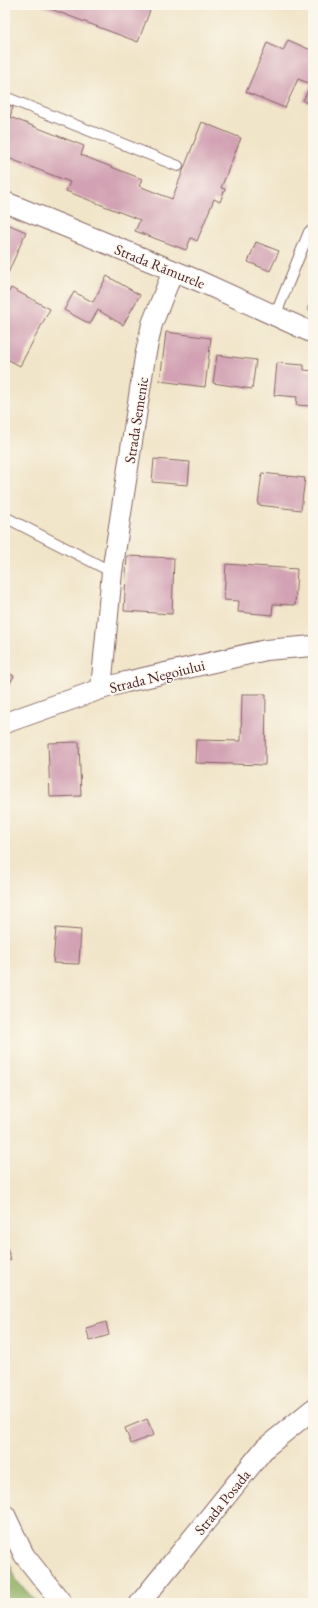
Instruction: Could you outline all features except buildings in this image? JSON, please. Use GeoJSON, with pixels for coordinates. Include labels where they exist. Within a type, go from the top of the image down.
{"type":"FeatureCollection","features":[{"type":"Feature","properties":{"kind":"street","name":"Strada Rămurele"},"geometry":{"type":"LineString","coordinates":[[5,202],[198,281],[313,332]]}},
{"type":"Feature","properties":{"kind":"street","name":"Strada Semenic"},"geometry":{"type":"LineString","coordinates":[[101,689],[112,572],[145,357],[152,324],[173,271]]}},
{"type":"Feature","properties":{"kind":"street","name":"Strada Negoiului"},"geometry":{"type":"LineString","coordinates":[[5,723],[101,689],[266,650],[313,646]]}},
{"type":"Feature","properties":{"kind":"street","name":"Strada Posada"},"geometry":{"type":"LineString","coordinates":[[140,1603],[265,1448],[313,1409]]}},
{"type":"Feature","properties":{"kind":"street"},"geometry":{"type":"LineString","coordinates":[[5,1515],[24,1555],[62,1603]]}},
{"type":"Feature","properties":{"kind":"lane"},"geometry":{"type":"LineString","coordinates":[[5,97],[178,166]]}},
{"type":"Feature","properties":{"kind":"lane"},"geometry":{"type":"LineString","coordinates":[[275,316],[309,232],[313,234]]}},
{"type":"Feature","properties":{"kind":"lane"},"geometry":{"type":"LineString","coordinates":[[5,517],[112,572]]}},
{"type":"Feature","properties":{"kind":"green space"},"geometry":{"type":"Polygon","coordinates":[[[5,1553],[17,1581],[38,1603],[5,1603],[5,1553]]]}}]}
